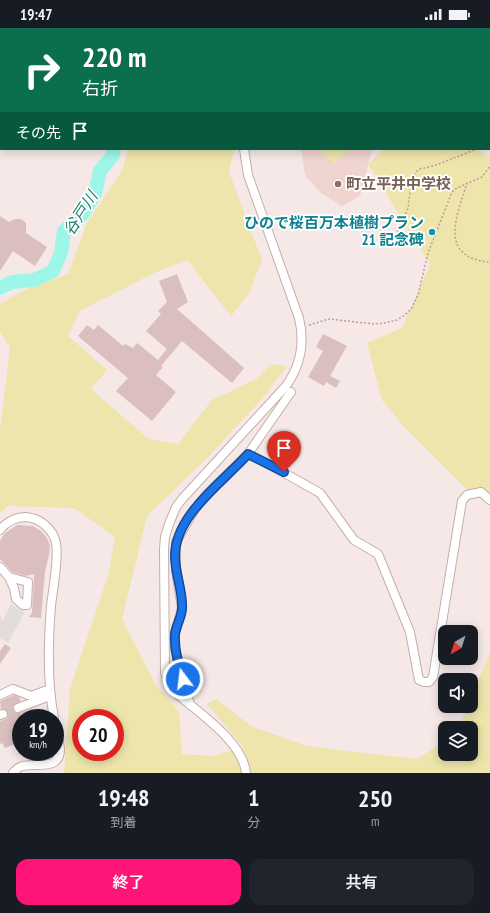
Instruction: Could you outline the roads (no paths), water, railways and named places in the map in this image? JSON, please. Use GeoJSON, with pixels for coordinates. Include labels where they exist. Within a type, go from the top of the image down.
{"type":"FeatureCollection","features":[{"type":"Feature","properties":{"kind":"street"},"geometry":{"type":"LineString","coordinates":[[244,150],[248,175],[302,328],[303,341],[300,360],[291,380],[176,507],[165,536],[165,673],[176,693],[232,742],[246,765],[246,773]]}},
{"type":"Feature","properties":{"kind":"street"},"geometry":{"type":"LineString","coordinates":[[190,705],[175,649],[175,634],[182,608],[176,571],[176,542],[193,512],[208,494],[248,454],[291,392]]}},
{"type":"Feature","properties":{"kind":"street"},"geometry":{"type":"LineString","coordinates":[[248,454],[277,468],[320,493],[354,540],[378,554],[410,632],[419,680],[424,682],[429,682],[433,677],[462,501],[467,495],[481,492],[490,500]]}},
{"type":"Feature","properties":{"kind":"street"},"geometry":{"type":"LineString","coordinates":[[0,530],[14,519],[21,517],[36,519],[48,527],[56,542],[57,555],[50,617],[50,692],[53,709]]}},
{"type":"Feature","properties":{"kind":"street"},"geometry":{"type":"LineString","coordinates":[[0,567],[9,577]]}},
{"type":"Feature","properties":{"kind":"street"},"geometry":{"type":"LineString","coordinates":[[0,695],[13,689],[31,696],[50,692]]}},
{"type":"Feature","properties":{"kind":"street"},"geometry":{"type":"LineString","coordinates":[[18,708],[50,692]]}},
{"type":"Feature","properties":{"kind":"street"},"geometry":{"type":"LineString","coordinates":[[13,773],[20,766],[30,765],[42,767],[52,764],[55,761]]}},
{"type":"Feature","properties":{"kind":"waterway","name":"谷戸川"},"geometry":{"type":"LineString","coordinates":[[0,288],[12,282],[34,280],[53,271],[61,253],[64,231],[82,215],[95,194],[100,171],[113,155],[114,150]]}},
{"type":"Feature","properties":{"kind":"tunnel"},"geometry":{"type":"LineString","coordinates":[[3,714],[18,708]]}},
{"type":"Feature","properties":{"kind":"place","name":"町立平井中学校"},"geometry":{"type":"Point","coordinates":[338,184]}},
{"type":"Feature","properties":{"kind":"place","name":"ひので桜百万本植樹プラン 21 記念碑"},"geometry":{"type":"Point","coordinates":[432,232]}}]}
